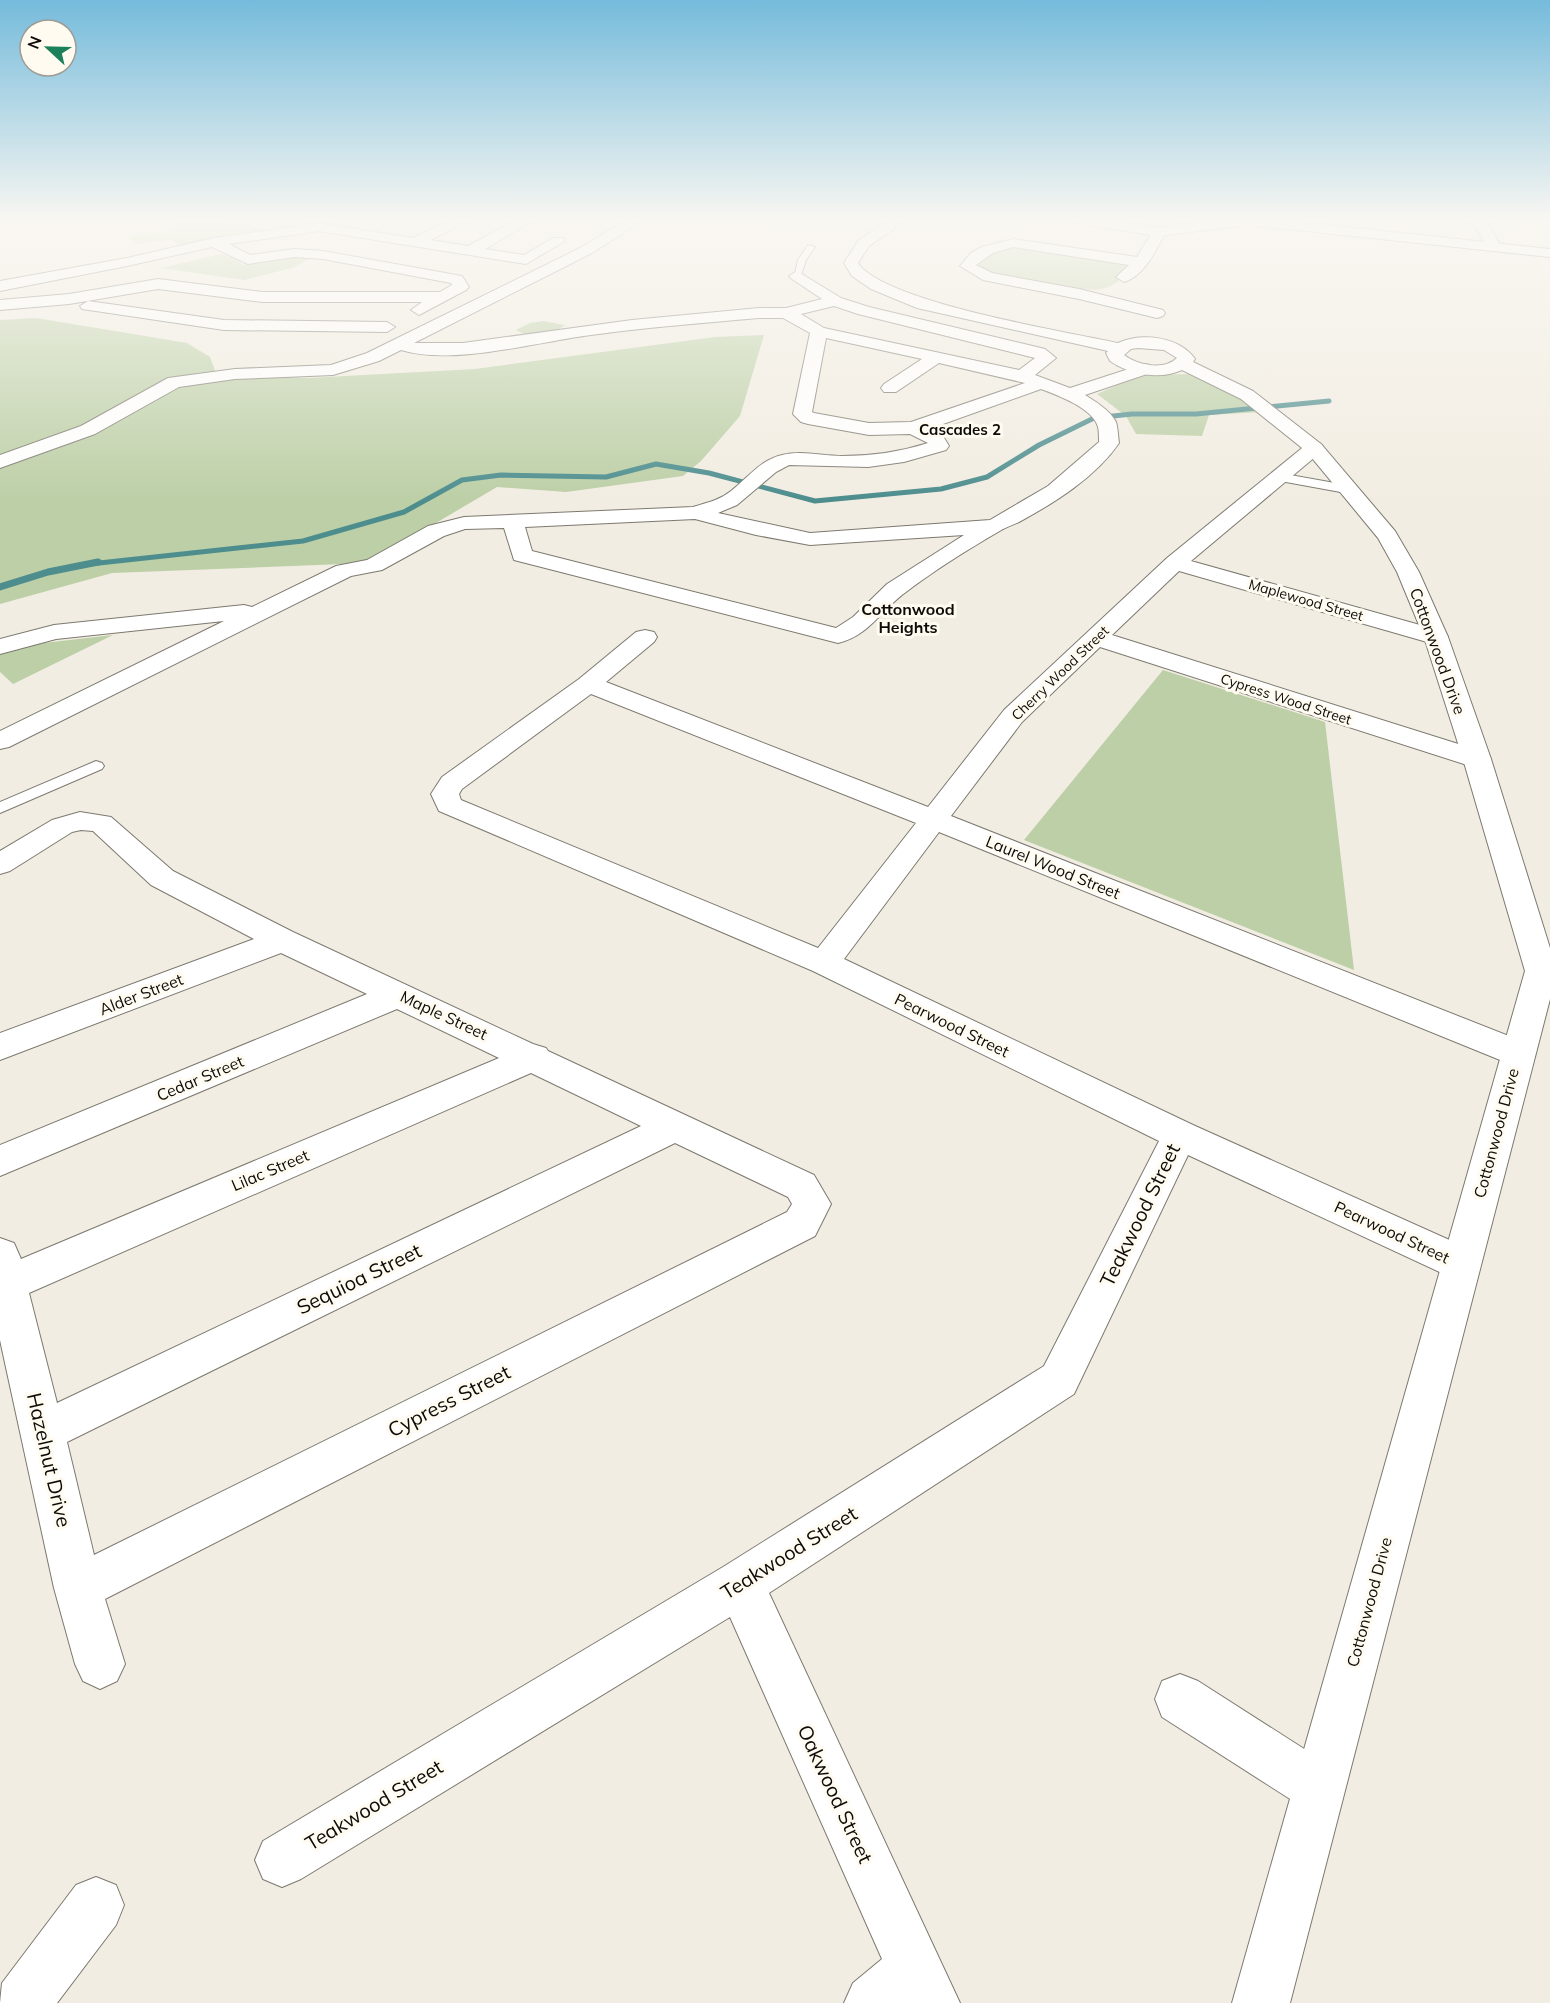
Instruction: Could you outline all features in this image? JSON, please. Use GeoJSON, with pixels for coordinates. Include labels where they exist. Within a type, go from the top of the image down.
{"type":"FeatureCollection","features":[{"type":"Feature","properties":{"kind":"street"},"geometry":{"type":"LineString","coordinates":[[141,313],[224,325],[387,327]]}},
{"type":"Feature","properties":{"kind":"street"},"geometry":{"type":"LineString","coordinates":[[348,345],[412,313]]}},
{"type":"Feature","properties":{"kind":"street"},"geometry":{"type":"LineString","coordinates":[[0,462],[88,430],[174,382],[235,374],[333,370],[373,357],[461,313]]}},
{"type":"Feature","properties":{"kind":"street"},"geometry":{"type":"LineString","coordinates":[[400,344],[409,349],[440,349],[510,334],[589,330],[754,313]]}},
{"type":"Feature","properties":{"kind":"street"},"geometry":{"type":"LineString","coordinates":[[513,520],[522,555],[838,636],[849,633],[894,590],[954,549],[1019,514],[1094,459],[1109,443],[1107,423],[1089,405],[1071,394],[1022,376],[819,332],[787,313]]}},
{"type":"Feature","properties":{"kind":"street"},"geometry":{"type":"LineString","coordinates":[[875,313],[898,321],[1039,353],[1047,358],[1022,376]]}},
{"type":"Feature","properties":{"kind":"street"},"geometry":{"type":"LineString","coordinates":[[959,313],[1119,355],[1144,369]]}},
{"type":"Feature","properties":{"kind":"street"},"geometry":{"type":"LineString","coordinates":[[557,318],[582,323],[589,330]]}},
{"type":"Feature","properties":{"kind":"street"},"geometry":{"type":"LineString","coordinates":[[819,332],[802,414],[808,418],[869,429],[913,428],[1046,385],[1091,376],[1138,343],[1165,346],[1183,354],[1186,359],[1183,364],[1166,369],[1144,369],[1071,394]]}},
{"type":"Feature","properties":{"kind":"street"},"geometry":{"type":"LineString","coordinates":[[890,388],[937,357]]}},
{"type":"Feature","properties":{"kind":"street","name":"Cottonwood Drive"},"geometry":{"type":"LineString","coordinates":[[1183,364],[1247,395],[1314,448],[1387,536],[1408,572],[1436,637],[1477,759],[1541,971],[1261,2003]]}},
{"type":"Feature","properties":{"kind":"street"},"geometry":{"type":"LineString","coordinates":[[0,741],[344,572],[374,565],[436,531],[464,523],[695,513],[731,501],[772,465],[783,461],[796,458],[843,462],[888,459],[916,454],[939,446],[936,440],[913,428]]}},
{"type":"Feature","properties":{"kind":"street","name":"Cherry Wood Street"},"geometry":{"type":"LineString","coordinates":[[824,963],[1013,716],[1175,563],[1314,448]]}},
{"type":"Feature","properties":{"kind":"street"},"geometry":{"type":"LineString","coordinates":[[695,513],[756,529],[810,539],[994,526]]}},
{"type":"Feature","properties":{"kind":"street","name":"Maplewood Street"},"geometry":{"type":"LineString","coordinates":[[1175,563],[1436,637]]}},
{"type":"Feature","properties":{"kind":"street"},"geometry":{"type":"LineString","coordinates":[[0,647],[54,632],[267,610]]}},
{"type":"Feature","properties":{"kind":"street"},"geometry":{"type":"LineString","coordinates":[[588,684],[645,637]]}},
{"type":"Feature","properties":{"kind":"street","name":"Cypress Wood Street"},"geometry":{"type":"LineString","coordinates":[[1096,638],[1477,759]]}},
{"type":"Feature","properties":{"kind":"street","name":"Pearwood Street"},"geometry":{"type":"LineString","coordinates":[[588,684],[452,783],[445,794],[449,805],[824,963],[1180,1136],[1460,1263]]}},
{"type":"Feature","properties":{"kind":"street","name":"Laurel Wood Street"},"geometry":{"type":"LineString","coordinates":[[588,684],[933,819],[1517,1053]]}},
{"type":"Feature","properties":{"kind":"street","name":"Maple Street"},"geometry":{"type":"LineString","coordinates":[[0,864],[62,826],[80,821],[101,823],[162,878],[282,940],[534,1057],[801,1186],[812,1204]]}},
{"type":"Feature","properties":{"kind":"street","name":"Alder Street"},"geometry":{"type":"LineString","coordinates":[[0,1047],[282,940]]}},
{"type":"Feature","properties":{"kind":"street","name":"Cedar Street"},"geometry":{"type":"LineString","coordinates":[[0,1161],[400,994]]}},
{"type":"Feature","properties":{"kind":"street","name":"Lilac Street"},"geometry":{"type":"LineString","coordinates":[[3,1270],[534,1057]]}},
{"type":"Feature","properties":{"kind":"street","name":"Sequioa Street"},"geometry":{"type":"LineString","coordinates":[[44,1432],[675,1126]]}},
{"type":"Feature","properties":{"kind":"street","name":"Teakwood Street"},"geometry":{"type":"LineString","coordinates":[[282,1860],[740,1584],[1059,1380],[1180,1136]]}},
{"type":"Feature","properties":{"kind":"street","name":"Cypress Street"},"geometry":{"type":"LineString","coordinates":[[78,1588],[801,1224],[812,1204]]}},
{"type":"Feature","properties":{"kind":"street","name":"Hazelnut Drive"},"geometry":{"type":"LineString","coordinates":[[3,1270],[44,1432],[78,1588],[100,1664]]}},
{"type":"Feature","properties":{"kind":"street","name":"Oakwood Street"},"geometry":{"type":"LineString","coordinates":[[740,1584],[923,1986]]}},
{"type":"Feature","properties":{"kind":"street"},"geometry":{"type":"LineString","coordinates":[[1180,1699],[1319,1788]]}},
{"type":"Feature","properties":{"kind":"street"},"geometry":{"type":"LineString","coordinates":[[22,2003],[96,1905]]}},
{"type":"Feature","properties":{"kind":"street"},"geometry":{"type":"LineString","coordinates":[[873,2003],[923,1986]]}},
{"type":"Feature","properties":{"kind":"lane"},"geometry":{"type":"LineString","coordinates":[[1279,477],[1346,489]]}},
{"type":"Feature","properties":{"kind":"lane"},"geometry":{"type":"LineString","coordinates":[[0,808],[96,766]]}},
{"type":"Feature","properties":{"kind":"green space"},"geometry":{"type":"Polygon","coordinates":[[[36,318],[187,343],[210,357],[216,373],[237,376],[308,378],[475,369],[715,337],[764,335],[740,416],[701,461],[683,476],[566,492],[497,487],[368,563],[112,573],[0,604],[0,320],[36,318]]]}},
{"type":"Feature","properties":{"kind":"green space"},"geometry":{"type":"Polygon","coordinates":[[[543,321],[565,325],[541,334],[527,334],[516,330],[530,323],[543,321]]]}},
{"type":"Feature","properties":{"kind":"green space"},"geometry":{"type":"Polygon","coordinates":[[[1193,374],[1220,385],[1261,412],[1209,415],[1202,436],[1136,434],[1126,416],[1097,394],[1140,375],[1193,374]]]}},
{"type":"Feature","properties":{"kind":"green space"},"geometry":{"type":"Polygon","coordinates":[[[113,635],[13,684],[0,672],[0,654],[35,644],[113,635]]]}},
{"type":"Feature","properties":{"kind":"green space"},"geometry":{"type":"Polygon","coordinates":[[[1163,670],[1325,722],[1354,970],[1024,840],[1163,670]]]}},
{"type":"Feature","properties":{"kind":"waterway"},"geometry":{"type":"LineString","coordinates":[[90,564],[303,541],[404,512],[462,480],[501,475],[606,477],[656,464],[709,473],[815,501],[941,489],[987,477],[1039,445],[1094,418],[1132,414],[1196,414],[1329,401]]}},
{"type":"Feature","properties":{"kind":"waterway"},"geometry":{"type":"LineString","coordinates":[[0,587],[48,572],[98,562]]}},
{"type":"Feature","properties":{"kind":"district","name":"Cascades 2"},"geometry":{"type":"Point","coordinates":[960,430]}},
{"type":"Feature","properties":{"kind":"district","name":"Cottonwood Heights"},"geometry":{"type":"Point","coordinates":[908,618]}}]}
